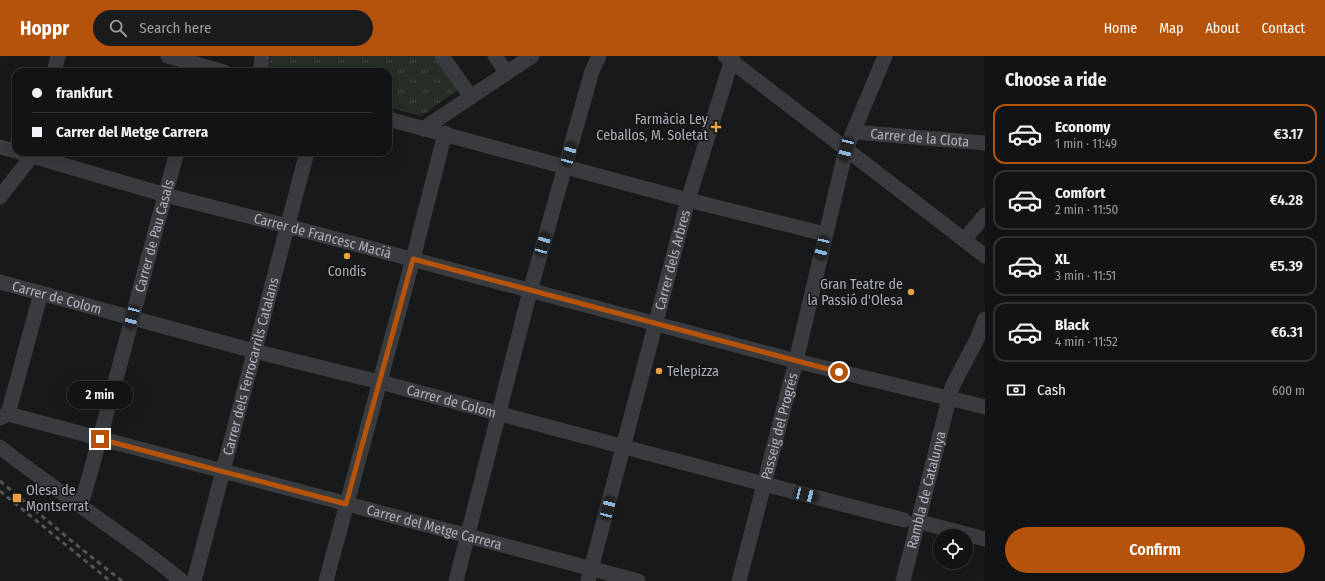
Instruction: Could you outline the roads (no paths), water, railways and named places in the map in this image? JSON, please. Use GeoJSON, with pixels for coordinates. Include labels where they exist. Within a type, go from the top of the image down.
{"type":"FeatureCollection","features":[{"type":"Feature","properties":{"kind":"street"},"geometry":{"type":"LineString","coordinates":[[55,68],[58,56]]}},
{"type":"Feature","properties":{"kind":"street"},"geometry":{"type":"LineString","coordinates":[[168,56],[198,68]]}},
{"type":"Feature","properties":{"kind":"street"},"geometry":{"type":"LineString","coordinates":[[260,68],[262,56]]}},
{"type":"Feature","properties":{"kind":"street"},"geometry":{"type":"LineString","coordinates":[[442,56],[471,97]]}},
{"type":"Feature","properties":{"kind":"street"},"geometry":{"type":"LineString","coordinates":[[496,56],[507,73]]}},
{"type":"Feature","properties":{"kind":"street"},"geometry":{"type":"LineString","coordinates":[[423,129],[532,56]]}},
{"type":"Feature","properties":{"kind":"street"},"geometry":{"type":"LineString","coordinates":[[456,581],[530,291],[592,71],[599,56]]}},
{"type":"Feature","properties":{"kind":"street","name":"Passeig del Progrés"},"geometry":{"type":"LineString","coordinates":[[739,581],[796,361],[846,149],[884,56]]}},
{"type":"Feature","properties":{"kind":"street"},"geometry":{"type":"LineString","coordinates":[[730,58],[985,256]]}},
{"type":"Feature","properties":{"kind":"street","name":"Carrer dels Arbres"},"geometry":{"type":"LineString","coordinates":[[590,575],[688,200],[730,58]]}},
{"type":"Feature","properties":{"kind":"street"},"geometry":{"type":"LineString","coordinates":[[392,120],[565,168],[825,234]]}},
{"type":"Feature","properties":{"kind":"street","name":"Carrer de la Clota"},"geometry":{"type":"LineString","coordinates":[[854,132],[985,143]]}},
{"type":"Feature","properties":{"kind":"street"},"geometry":{"type":"LineString","coordinates":[[326,581],[413,259],[445,134]]}},
{"type":"Feature","properties":{"kind":"street"},"geometry":{"type":"LineString","coordinates":[[0,146],[12,150]]}},
{"type":"Feature","properties":{"kind":"street"},"geometry":{"type":"LineString","coordinates":[[0,197],[26,156]]}},
{"type":"Feature","properties":{"kind":"street","name":"Carrer de Francesc Macià"},"geometry":{"type":"LineString","coordinates":[[38,156],[165,195],[288,226],[796,361],[985,407]]}},
{"type":"Feature","properties":{"kind":"street","name":"Carrer de Pau Casals"},"geometry":{"type":"LineString","coordinates":[[80,505],[100,439],[176,156]]}},
{"type":"Feature","properties":{"kind":"street","name":"Carrer dels Ferrocarrils Catalans"},"geometry":{"type":"LineString","coordinates":[[194,581],[306,156]]}},
{"type":"Feature","properties":{"kind":"street"},"geometry":{"type":"LineString","coordinates":[[964,240],[985,214]]}},
{"type":"Feature","properties":{"kind":"street","name":"Carrer de Colom"},"geometry":{"type":"LineString","coordinates":[[0,282],[254,351],[380,382],[904,520]]}},
{"type":"Feature","properties":{"kind":"street"},"geometry":{"type":"LineString","coordinates":[[4,416],[41,293]]}},
{"type":"Feature","properties":{"kind":"street","name":"Rambla de Catalunya"},"geometry":{"type":"LineString","coordinates":[[903,581],[952,387],[978,337],[985,319]]}},
{"type":"Feature","properties":{"kind":"street","name":"Carrer del Metge Carrera"},"geometry":{"type":"LineString","coordinates":[[4,416],[100,439],[468,536],[590,575],[638,581]]}},
{"type":"Feature","properties":{"kind":"street"},"geometry":{"type":"LineString","coordinates":[[0,447],[33,474],[80,505],[182,581]]}},
{"type":"Feature","properties":{"kind":"street"},"geometry":{"type":"LineString","coordinates":[[928,524],[985,539]]}},
{"type":"Feature","properties":{"kind":"railway"},"geometry":{"type":"LineString","coordinates":[[0,481],[122,581]]}},
{"type":"Feature","properties":{"kind":"railway"},"geometry":{"type":"LineString","coordinates":[[0,491],[110,581]]}},
{"type":"Feature","properties":{"kind":"place","name":"Farmàcia Ley Ceballos, M. Soletat"},"geometry":{"type":"Point","coordinates":[716,127]}},
{"type":"Feature","properties":{"kind":"place","name":"Condis"},"geometry":{"type":"Point","coordinates":[347,256]}},
{"type":"Feature","properties":{"kind":"place","name":"Gran Teatre de la Passió d'Olesa"},"geometry":{"type":"Point","coordinates":[911,292]}},
{"type":"Feature","properties":{"kind":"place","name":"Telepizza"},"geometry":{"type":"Point","coordinates":[659,371]}},
{"type":"Feature","properties":{"kind":"place","name":"Olesa de Montserrat"},"geometry":{"type":"Point","coordinates":[17,498]}}]}
